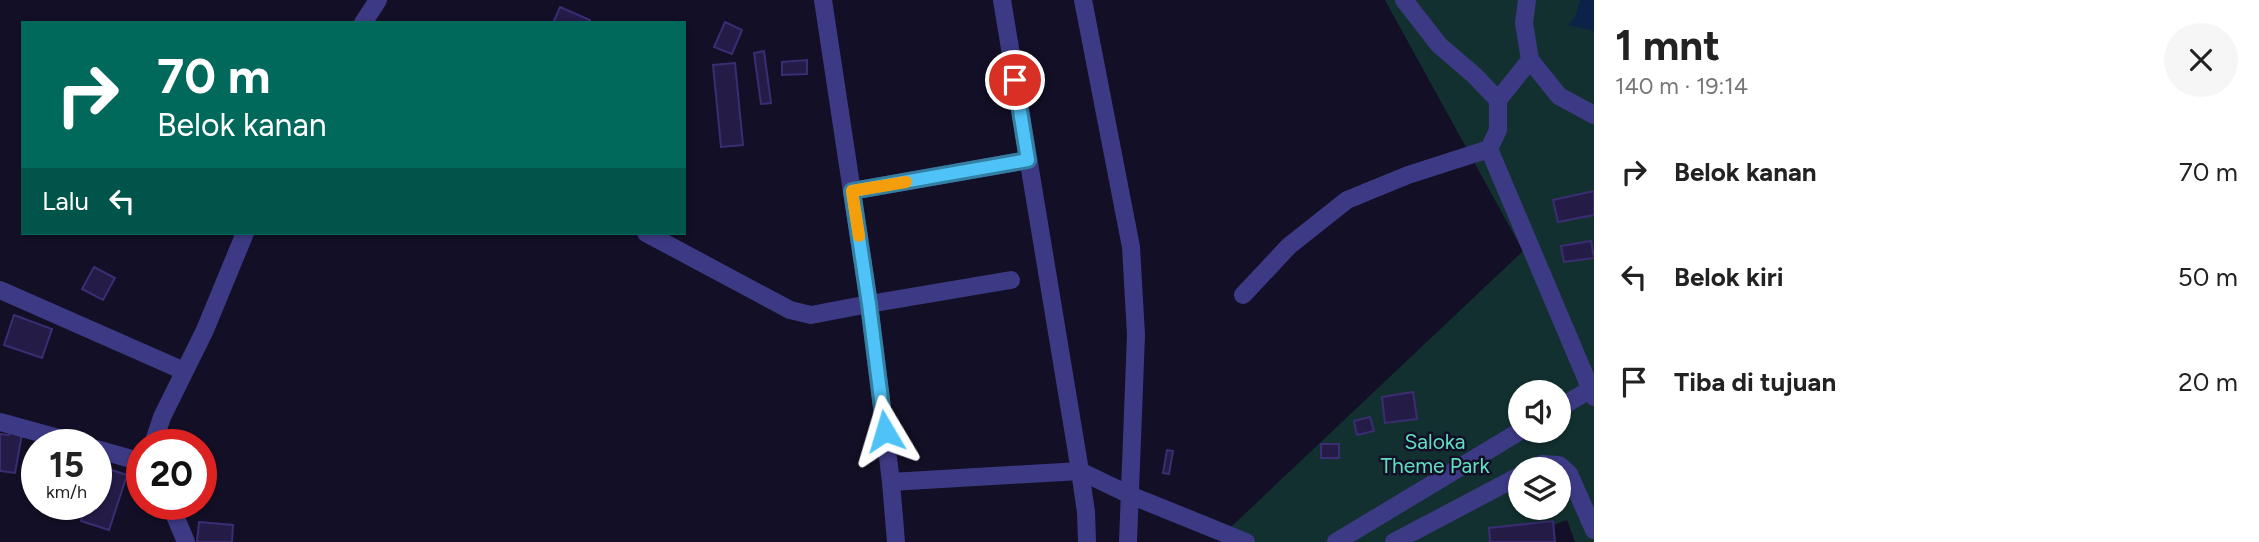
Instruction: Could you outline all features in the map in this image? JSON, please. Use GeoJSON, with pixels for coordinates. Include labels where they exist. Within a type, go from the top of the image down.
{"type":"FeatureCollection","features":[{"type":"Feature","properties":{"kind":"street"},"geometry":{"type":"LineString","coordinates":[[364,21],[378,0]]}},
{"type":"Feature","properties":{"kind":"street"},"geometry":{"type":"LineString","coordinates":[[823,0],[869,304],[897,542]]}},
{"type":"Feature","properties":{"kind":"street"},"geometry":{"type":"LineString","coordinates":[[1002,0],[1080,471],[1087,542]]}},
{"type":"Feature","properties":{"kind":"street"},"geometry":{"type":"LineString","coordinates":[[1083,0],[1131,247],[1136,335],[1128,542]]}},
{"type":"Feature","properties":{"kind":"street"},"geometry":{"type":"LineString","coordinates":[[1404,0],[1439,45],[1498,100]]}},
{"type":"Feature","properties":{"kind":"street"},"geometry":{"type":"LineString","coordinates":[[1527,0],[1524,23],[1530,60],[1559,96],[1594,115]]}},
{"type":"Feature","properties":{"kind":"street"},"geometry":{"type":"LineString","coordinates":[[1243,295],[1289,246],[1347,200],[1408,175],[1489,149],[1498,130],[1498,100],[1530,60]]}},
{"type":"Feature","properties":{"kind":"street"},"geometry":{"type":"LineString","coordinates":[[1489,149],[1592,393],[1571,403]]}},
{"type":"Feature","properties":{"kind":"street"},"geometry":{"type":"LineString","coordinates":[[852,191],[1028,160]]}},
{"type":"Feature","properties":{"kind":"street"},"geometry":{"type":"LineString","coordinates":[[158,429],[205,330],[244,235]]}},
{"type":"Feature","properties":{"kind":"street"},"geometry":{"type":"LineString","coordinates":[[650,235],[790,310],[811,315],[1011,279]]}},
{"type":"Feature","properties":{"kind":"street"},"geometry":{"type":"LineString","coordinates":[[0,290],[184,371]]}},
{"type":"Feature","properties":{"kind":"street"},"geometry":{"type":"LineString","coordinates":[[0,422],[25,429]]}},
{"type":"Feature","properties":{"kind":"street"},"geometry":{"type":"LineString","coordinates":[[1336,542],[1508,438]]}},
{"type":"Feature","properties":{"kind":"street"},"geometry":{"type":"LineString","coordinates":[[891,482],[1080,471],[1130,495],[1246,542]]}},
{"type":"Feature","properties":{"kind":"street"},"geometry":{"type":"LineString","coordinates":[[1571,477],[1589,505],[1594,530]]}},
{"type":"Feature","properties":{"kind":"street"},"geometry":{"type":"LineString","coordinates":[[1394,542],[1508,482]]}},
{"type":"Feature","properties":{"kind":"street"},"geometry":{"type":"LineString","coordinates":[[177,520],[186,542]]}},
{"type":"Feature","properties":{"kind":"green space","name":"Saloka Theme Park"},"geometry":{"type":"Polygon","coordinates":[[[1385,0],[1594,0],[1594,542],[1575,542],[1567,520],[1508,542],[1231,542],[1232,526],[1523,251],[1385,0]]]}},
{"type":"Feature","properties":{"kind":"water"},"geometry":{"type":"Polygon","coordinates":[[[1580,0],[1594,0],[1594,31],[1569,25],[1576,15],[1580,0]]]}},
{"type":"Feature","properties":{"kind":"building"},"geometry":{"type":"Polygon","coordinates":[[[560,7],[590,20],[590,21],[554,21],[560,7]]]}},
{"type":"Feature","properties":{"kind":"building"},"geometry":{"type":"Polygon","coordinates":[[[725,22],[742,30],[732,54],[714,47],[725,22]]]}},
{"type":"Feature","properties":{"kind":"building"},"geometry":{"type":"Polygon","coordinates":[[[764,51],[771,103],[761,104],[754,53],[764,51]]]}},
{"type":"Feature","properties":{"kind":"building"},"geometry":{"type":"Polygon","coordinates":[[[807,60],[807,74],[782,75],[782,62],[807,60]]]}},
{"type":"Feature","properties":{"kind":"building"},"geometry":{"type":"Polygon","coordinates":[[[735,63],[743,145],[721,147],[713,65],[735,63]]]}},
{"type":"Feature","properties":{"kind":"building"},"geometry":{"type":"Polygon","coordinates":[[[1594,191],[1594,215],[1558,222],[1553,200],[1594,191]]]}},
{"type":"Feature","properties":{"kind":"building"},"geometry":{"type":"Polygon","coordinates":[[[1591,241],[1594,258],[1564,262],[1561,246],[1591,241]]]}},
{"type":"Feature","properties":{"kind":"building"},"geometry":{"type":"Polygon","coordinates":[[[94,267],[115,278],[103,300],[82,289],[94,267]]]}},
{"type":"Feature","properties":{"kind":"building"},"geometry":{"type":"Polygon","coordinates":[[[14,315],[52,329],[42,358],[4,345],[14,315]]]}},
{"type":"Feature","properties":{"kind":"building"},"geometry":{"type":"Polygon","coordinates":[[[1413,392],[1417,419],[1385,423],[1382,397],[1413,392]]]}},
{"type":"Feature","properties":{"kind":"building"},"geometry":{"type":"Polygon","coordinates":[[[1370,417],[1374,431],[1357,435],[1354,421],[1370,417]]]}},
{"type":"Feature","properties":{"kind":"building"},"geometry":{"type":"Polygon","coordinates":[[[10,431],[21,434],[15,473],[0,471],[0,434],[9,435],[10,431]]]}},
{"type":"Feature","properties":{"kind":"building"},"geometry":{"type":"Polygon","coordinates":[[[1321,444],[1339,444],[1339,458],[1321,458],[1321,444]]]}},
{"type":"Feature","properties":{"kind":"building"},"geometry":{"type":"Polygon","coordinates":[[[1167,450],[1173,451],[1169,474],[1163,473],[1167,450]]]}},
{"type":"Feature","properties":{"kind":"building"},"geometry":{"type":"Polygon","coordinates":[[[112,470],[126,475],[109,530],[81,521],[112,520],[112,470]]]}},
{"type":"Feature","properties":{"kind":"building"},"geometry":{"type":"Polygon","coordinates":[[[1553,521],[1555,542],[1490,542],[1489,528],[1553,521]]]}},
{"type":"Feature","properties":{"kind":"building"},"geometry":{"type":"Polygon","coordinates":[[[199,522],[233,525],[232,542],[197,542],[199,522]]]}},
{"type":"Feature","properties":{"kind":"slow traffic"},"geometry":{"type":"LineString","coordinates":[[859,236],[852,191],[906,182]]}},
{"type":"Feature","properties":{"kind":"route"},"geometry":{"type":"LineString","coordinates":[[885,431],[852,191],[1028,160],[1015,80]]}}]}
